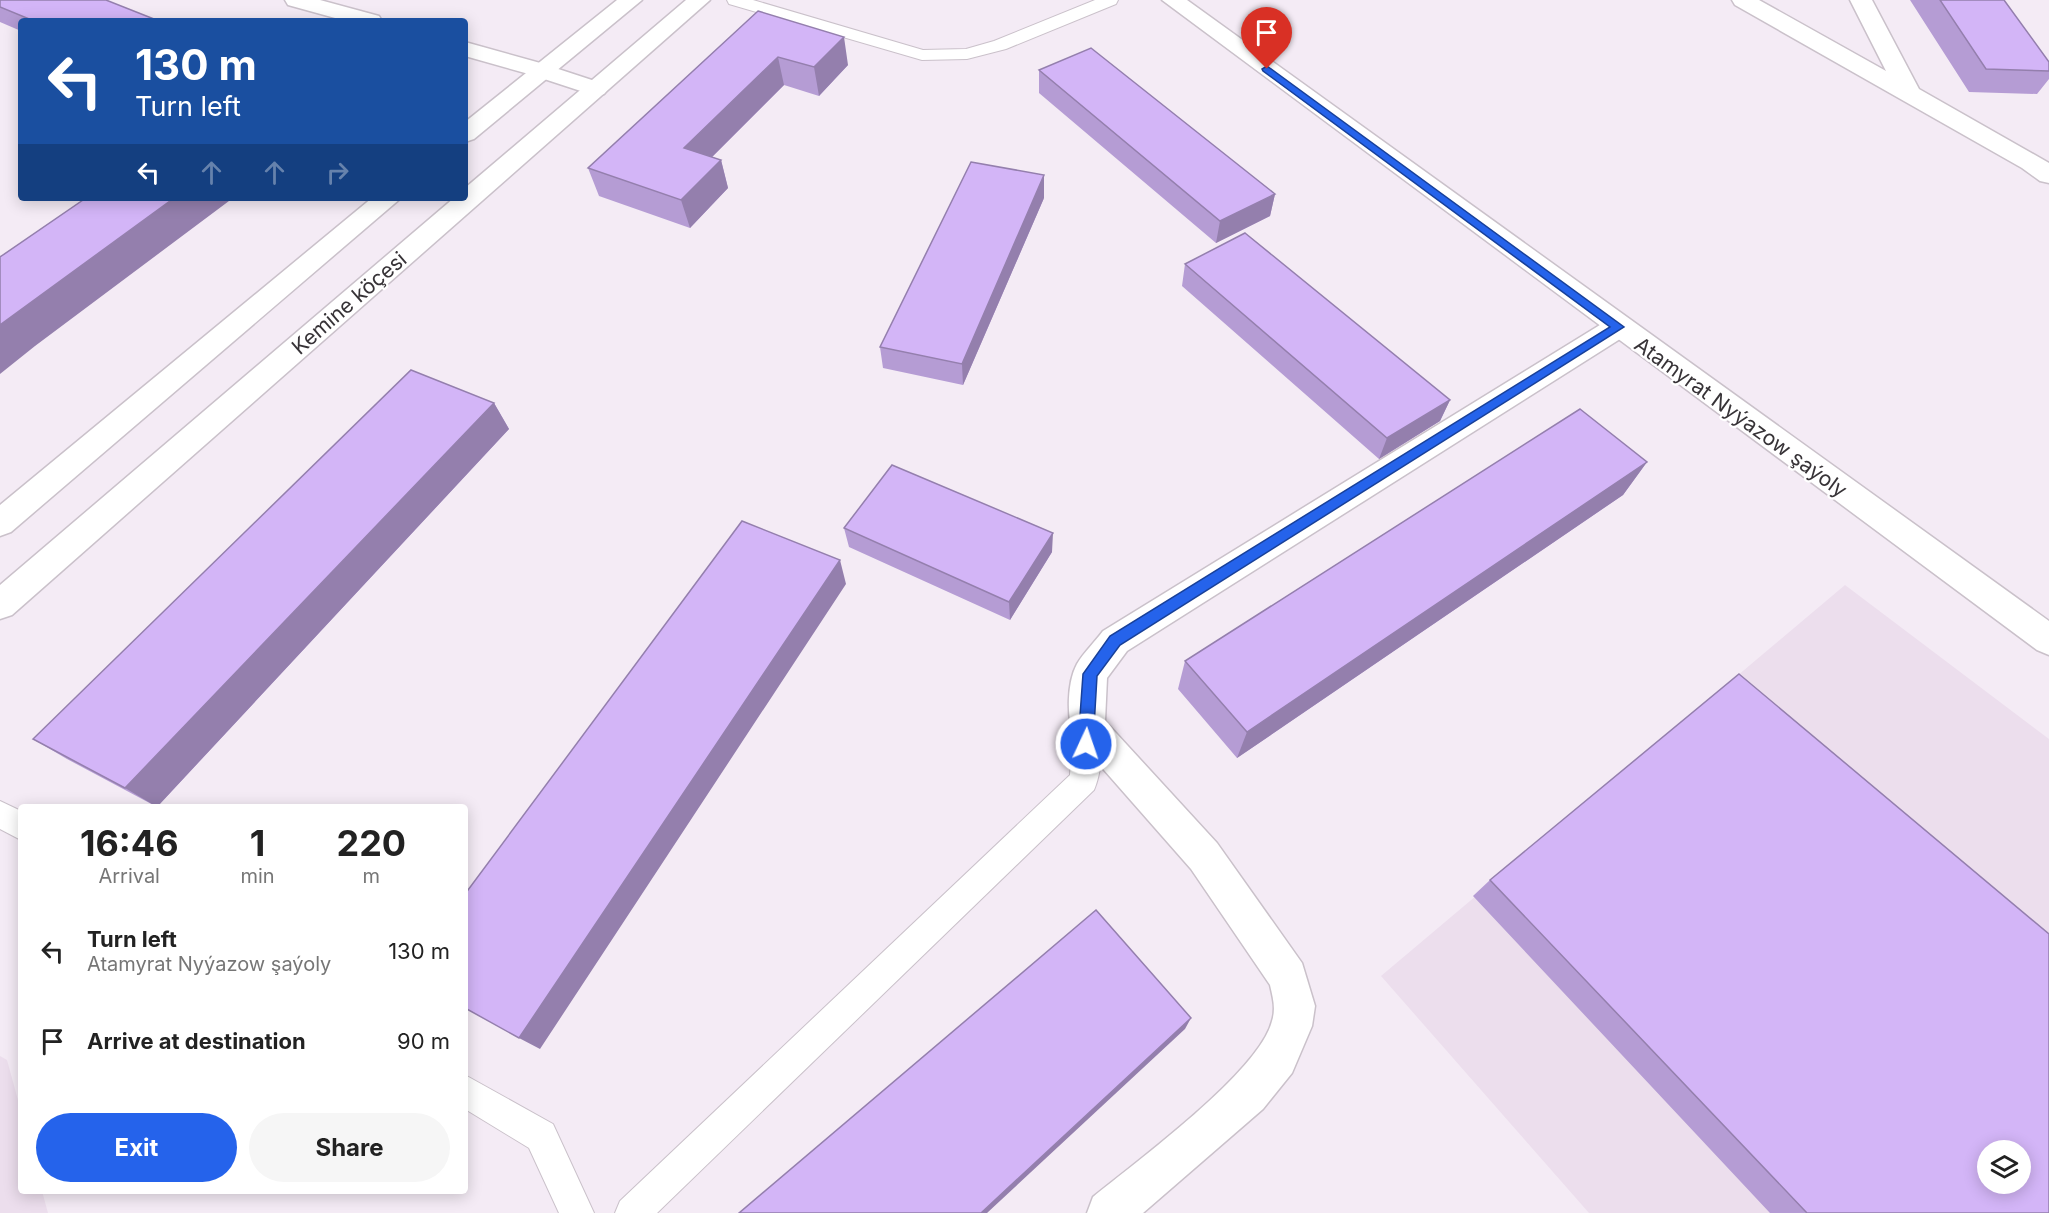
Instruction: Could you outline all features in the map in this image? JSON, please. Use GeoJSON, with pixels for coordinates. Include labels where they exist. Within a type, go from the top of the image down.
{"type":"FeatureCollection","features":[{"type":"Feature","properties":{"kind":"street"},"geometry":{"type":"LineString","coordinates":[[296,0],[353,18]]}},
{"type":"Feature","properties":{"kind":"street"},"geometry":{"type":"LineString","coordinates":[[468,132],[631,0]]}},
{"type":"Feature","properties":{"kind":"street","name":"Kemine köçesi"},"geometry":{"type":"LineString","coordinates":[[468,200],[699,0]]}},
{"type":"Feature","properties":{"kind":"street","name":"Atamyrat Nyýazow şaýoly"},"geometry":{"type":"LineString","coordinates":[[1173,0],[2049,640]]}},
{"type":"Feature","properties":{"kind":"street"},"geometry":{"type":"LineString","coordinates":[[1743,0],[2031,162],[2048,175]]}},
{"type":"Feature","properties":{"kind":"street"},"geometry":{"type":"LineString","coordinates":[[1861,0],[1910,94]]}},
{"type":"Feature","properties":{"kind":"street"},"geometry":{"type":"LineString","coordinates":[[468,50],[596,89]]}},
{"type":"Feature","properties":{"kind":"street"},"geometry":{"type":"LineString","coordinates":[[0,524],[384,201]]}},
{"type":"Feature","properties":{"kind":"street","name":"Kemine köçesi"},"geometry":{"type":"LineString","coordinates":[[0,605],[467,201]]}},
{"type":"Feature","properties":{"kind":"street"},"geometry":{"type":"LineString","coordinates":[[1109,1213],[1248,1094],[1277,1058],[1292,1026],[1295,1006],[1288,977],[1204,856],[1087,726],[1090,674],[1115,641],[1618,327]]}},
{"type":"Feature","properties":{"kind":"lane"},"geometry":{"type":"LineString","coordinates":[[735,0],[922,55],[967,54],[1000,45],[1110,0]]}},
{"type":"Feature","properties":{"kind":"lane"},"geometry":{"type":"LineString","coordinates":[[632,1213],[1084,781],[1087,726]]}},
{"type":"Feature","properties":{"kind":"lane"},"geometry":{"type":"LineString","coordinates":[[0,814],[18,824]]}},
{"type":"Feature","properties":{"kind":"lane"},"geometry":{"type":"LineString","coordinates":[[468,1093],[542,1136],[577,1213]]}},
{"type":"Feature","properties":{"kind":"shaded area"},"geometry":{"type":"Polygon","coordinates":[[[1845,585],[2049,739],[2049,1213],[1589,1213],[1381,976],[1845,585]]]}},
{"type":"Feature","properties":{"kind":"shaded area"},"geometry":{"type":"Polygon","coordinates":[[[0,1056],[7,1060],[18,1100],[18,1194],[43,1194],[48,1213],[0,1213],[0,1056]]]}},
{"type":"Feature","properties":{"kind":"building"},"geometry":{"type":"Polygon","coordinates":[[[0,0],[106,0],[151,18],[27,18],[0,7],[0,0]]]}},
{"type":"Feature","properties":{"kind":"building"},"geometry":{"type":"Polygon","coordinates":[[[1940,0],[2004,0],[2049,62],[2049,71],[1986,69],[1940,0]]]}},
{"type":"Feature","properties":{"kind":"building"},"geometry":{"type":"Polygon","coordinates":[[[758,11],[844,37],[814,67],[778,57],[684,148],[721,160],[681,200],[588,168],[758,11]]]}},
{"type":"Feature","properties":{"kind":"building"},"geometry":{"type":"Polygon","coordinates":[[[1091,48],[1275,194],[1220,221],[1039,70],[1091,48]]]}},
{"type":"Feature","properties":{"kind":"building"},"geometry":{"type":"Polygon","coordinates":[[[971,162],[1044,175],[962,364],[880,347],[971,162]]]}},
{"type":"Feature","properties":{"kind":"building"},"geometry":{"type":"Polygon","coordinates":[[[82,201],[170,201],[0,325],[0,257],[82,201]]]}},
{"type":"Feature","properties":{"kind":"building"},"geometry":{"type":"Polygon","coordinates":[[[1245,233],[1450,400],[1387,438],[1185,264],[1245,233]]]}},
{"type":"Feature","properties":{"kind":"building"},"geometry":{"type":"Polygon","coordinates":[[[411,370],[494,403],[125,788],[33,739],[411,370]]]}},
{"type":"Feature","properties":{"kind":"building"},"geometry":{"type":"Polygon","coordinates":[[[1580,409],[1647,462],[1247,732],[1185,661],[1580,409]]]}},
{"type":"Feature","properties":{"kind":"building"},"geometry":{"type":"Polygon","coordinates":[[[892,465],[1053,533],[1009,602],[844,528],[892,465]]]}},
{"type":"Feature","properties":{"kind":"building"},"geometry":{"type":"Polygon","coordinates":[[[742,521],[840,560],[519,1038],[468,1010],[468,890],[742,521]]]}},
{"type":"Feature","properties":{"kind":"building"},"geometry":{"type":"Polygon","coordinates":[[[1739,674],[2049,934],[2049,1213],[1807,1213],[1490,880],[1739,674]]]}},
{"type":"Feature","properties":{"kind":"building"},"geometry":{"type":"Polygon","coordinates":[[[1096,910],[1191,1018],[981,1213],[739,1213],[1096,910]]]}},
{"type":"Feature","properties":{"kind":"route"},"geometry":{"type":"LineString","coordinates":[[1086,744],[1090,674],[1115,641],[1618,327],[1267,69]]}}]}
